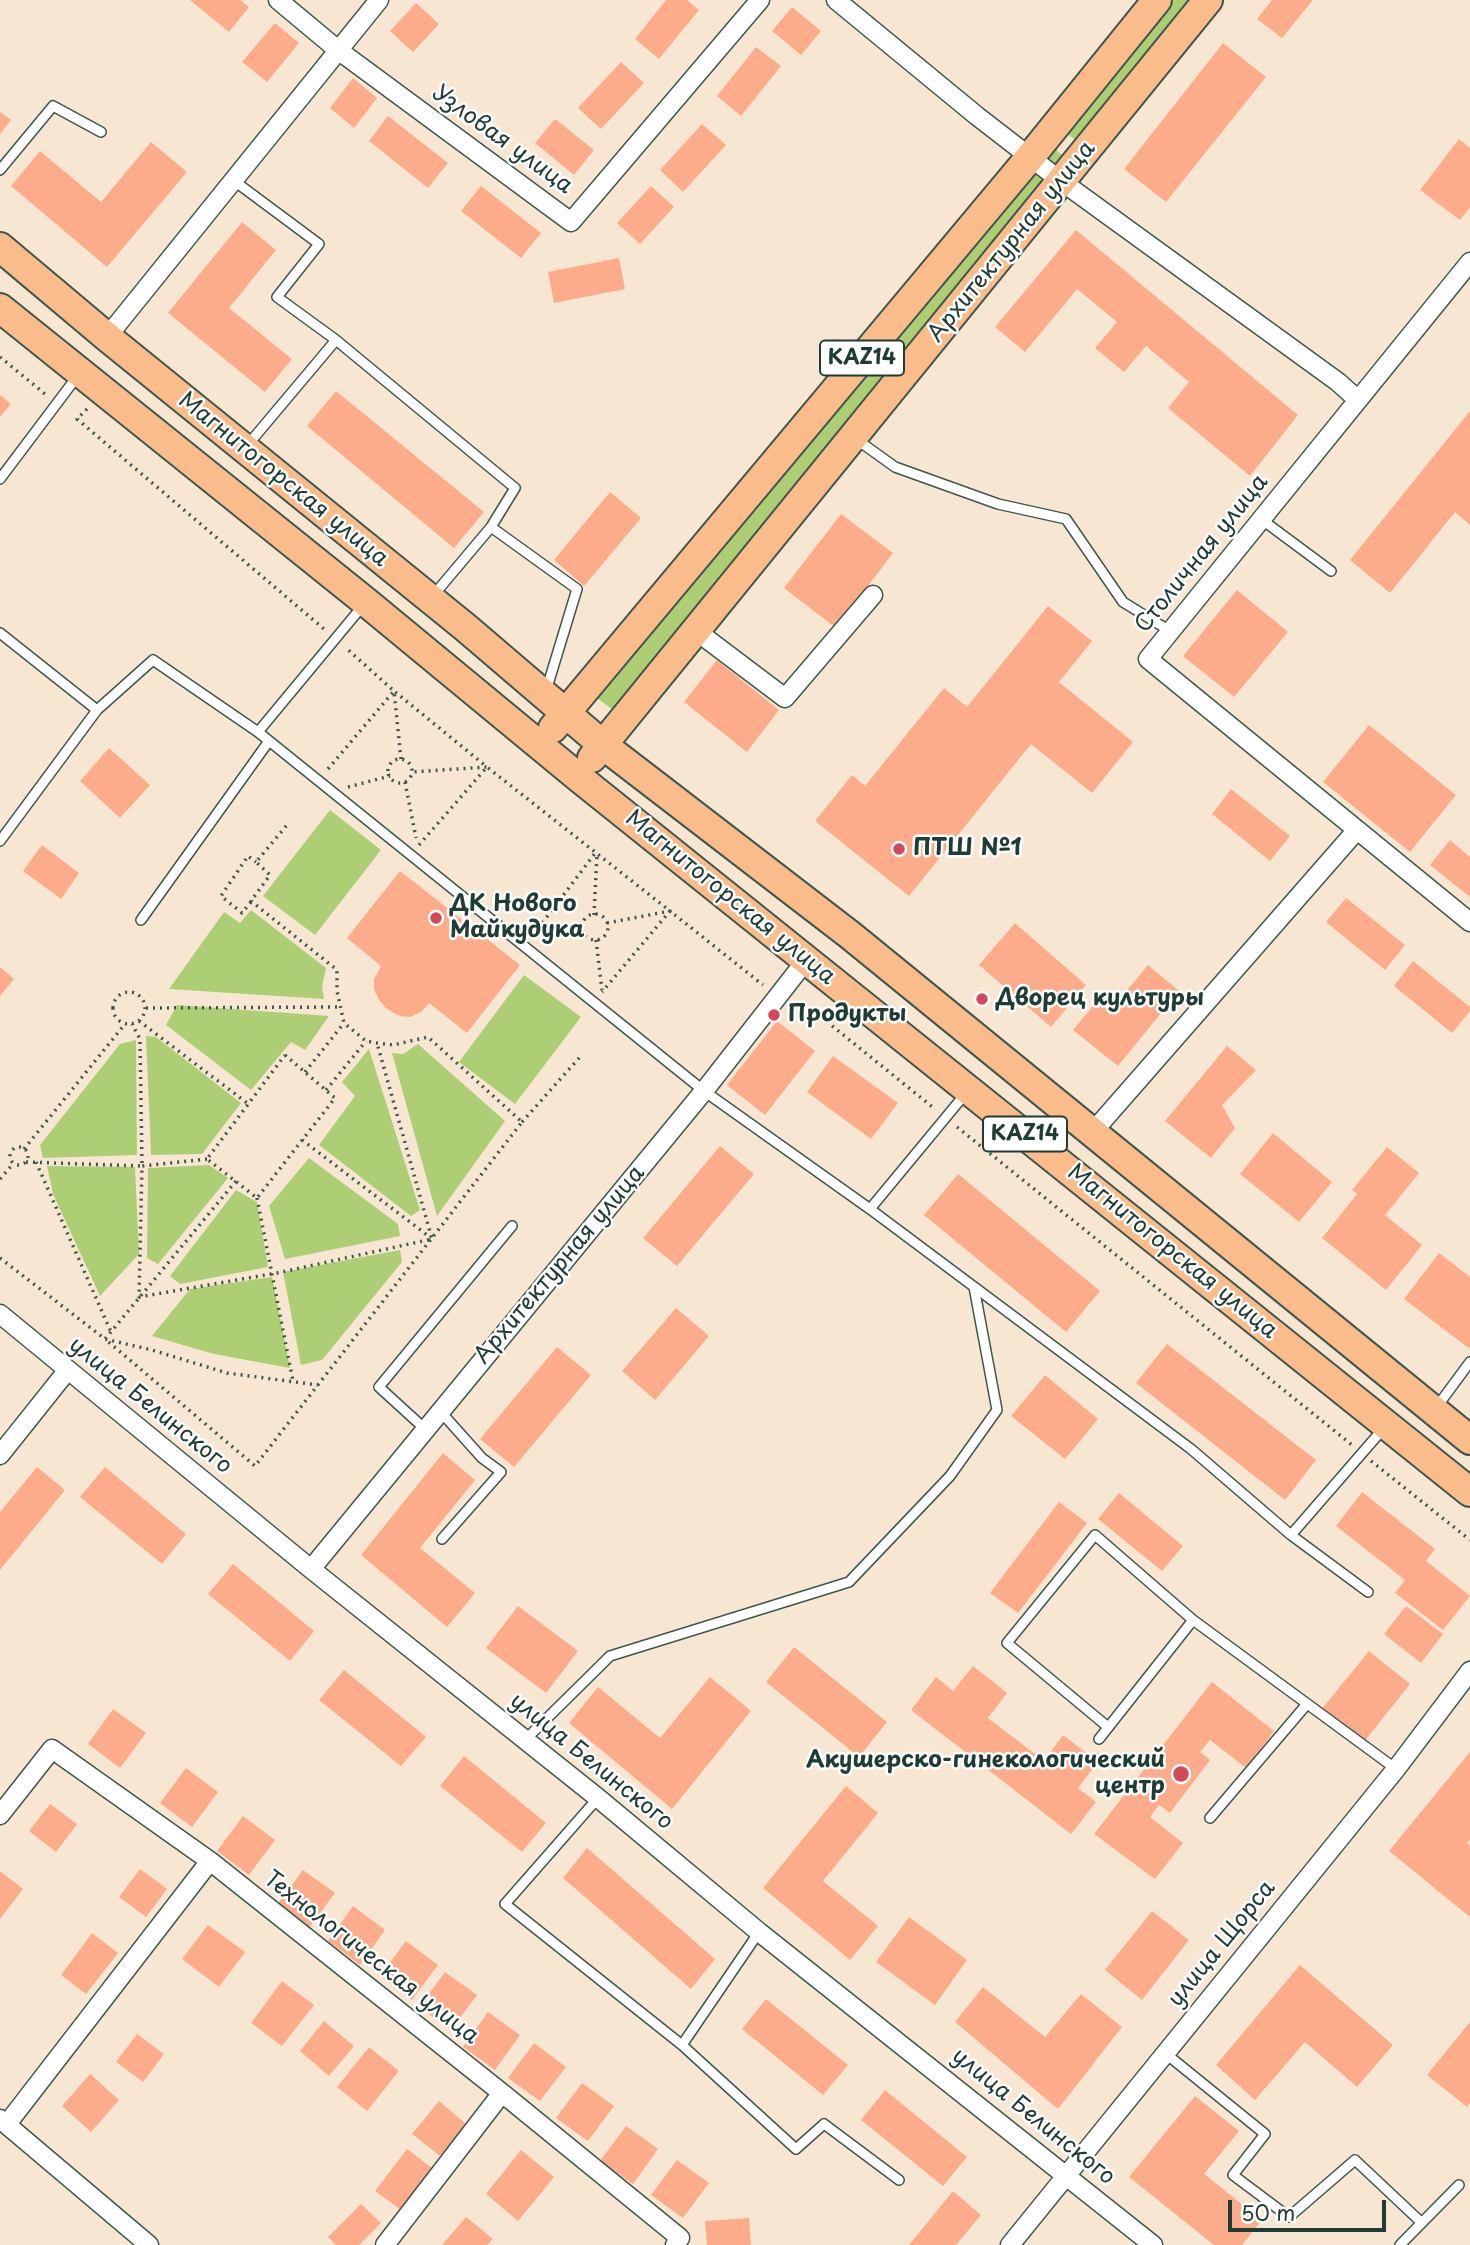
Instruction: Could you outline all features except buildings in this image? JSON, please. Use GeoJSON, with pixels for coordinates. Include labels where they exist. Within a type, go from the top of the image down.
{"type":"FeatureCollection","features":[{"type":"Feature","properties":{"kind":"main road","name":"Архитектурная улица"},"geometry":{"type":"LineString","coordinates":[[555,705],[1031,156],[1157,0]]}},
{"type":"Feature","properties":{"kind":"main road","name":"Архитектурная улица"},"geometry":{"type":"LineString","coordinates":[[603,745],[1208,0]]}},
{"type":"Feature","properties":{"kind":"main road","name":"Магнитогорская улица"},"geometry":{"type":"LineString","coordinates":[[0,247],[431,599],[603,745],[850,936],[1470,1440]]}},
{"type":"Feature","properties":{"kind":"main road","name":"Магнитогорская улица"},"geometry":{"type":"LineString","coordinates":[[0,308],[540,743],[578,777],[1470,1492]]}},
{"type":"Feature","properties":{"kind":"main road"},"geometry":{"type":"LineString","coordinates":[[540,743],[555,705]]}},
{"type":"Feature","properties":{"kind":"main road"},"geometry":{"type":"LineString","coordinates":[[578,777],[603,745]]}},
{"type":"Feature","properties":{"kind":"street","name":"Узловая улица"},"geometry":{"type":"LineString","coordinates":[[278,0],[338,50],[571,222],[760,0]]}},
{"type":"Feature","properties":{"kind":"street"},"geometry":{"type":"LineString","coordinates":[[107,337],[379,0]]}},
{"type":"Feature","properties":{"kind":"street"},"geometry":{"type":"LineString","coordinates":[[836,0],[1061,181],[1358,400]]}},
{"type":"Feature","properties":{"kind":"street","name":"Столичная улица"},"geometry":{"type":"LineString","coordinates":[[1470,262],[1148,659],[1470,922]]}},
{"type":"Feature","properties":{"kind":"street"},"geometry":{"type":"LineString","coordinates":[[695,630],[785,698],[873,595]]}},
{"type":"Feature","properties":{"kind":"street"},"geometry":{"type":"LineString","coordinates":[[1091,1134],[1356,831]]}},
{"type":"Feature","properties":{"kind":"street","name":"Архитектурная улица"},"geometry":{"type":"LineString","coordinates":[[312,1569],[704,1091],[807,959]]}},
{"type":"Feature","properties":{"kind":"street","name":"улица Белинского"},"geometry":{"type":"LineString","coordinates":[[0,1314],[759,1931],[1153,2245]]}},
{"type":"Feature","properties":{"kind":"street"},"geometry":{"type":"LineString","coordinates":[[0,1455],[67,1371]]}},
{"type":"Feature","properties":{"kind":"street","name":"улица Щорса"},"geometry":{"type":"LineString","coordinates":[[1010,2245],[1396,1769],[1470,1671]]}},
{"type":"Feature","properties":{"kind":"street","name":"Технологическая улица"},"geometry":{"type":"LineString","coordinates":[[0,1815],[52,1749],[210,1861],[502,2093],[680,2238],[675,2245]]}},
{"type":"Feature","properties":{"kind":"street"},"geometry":{"type":"LineString","coordinates":[[149,2245],[3,2121],[210,1861]]}},
{"type":"Feature","properties":{"kind":"street"},"geometry":{"type":"LineString","coordinates":[[385,2245],[502,2093]]}},
{"type":"Feature","properties":{"kind":"lane"},"geometry":{"type":"LineString","coordinates":[[0,170],[53,106],[102,132]]}},
{"type":"Feature","properties":{"kind":"lane"},"geometry":{"type":"LineString","coordinates":[[233,180],[319,244],[277,297],[335,340],[515,488],[491,527],[431,599]]}},
{"type":"Feature","properties":{"kind":"lane"},"geometry":{"type":"LineString","coordinates":[[245,448],[335,340]]}},
{"type":"Feature","properties":{"kind":"lane"},"geometry":{"type":"LineString","coordinates":[[0,479],[80,373]]}},
{"type":"Feature","properties":{"kind":"lane"},"geometry":{"type":"LineString","coordinates":[[853,437],[895,467],[998,505],[1066,519],[1124,602],[1170,631]]}},
{"type":"Feature","properties":{"kind":"lane"},"geometry":{"type":"LineString","coordinates":[[1261,519],[1331,571]]}},
{"type":"Feature","properties":{"kind":"lane"},"geometry":{"type":"LineString","coordinates":[[491,527],[577,589],[555,705]]}},
{"type":"Feature","properties":{"kind":"lane"},"geometry":{"type":"LineString","coordinates":[[258,732],[366,602]]}},
{"type":"Feature","properties":{"kind":"lane"},"geometry":{"type":"LineString","coordinates":[[0,632],[97,710]]}},
{"type":"Feature","properties":{"kind":"lane"},"geometry":{"type":"LineString","coordinates":[[0,841],[97,710],[153,660],[258,732],[704,1091],[870,1209],[1191,1449],[1291,1535],[1368,1592]]}},
{"type":"Feature","properties":{"kind":"lane"},"geometry":{"type":"LineString","coordinates":[[141,920],[269,741]]}},
{"type":"Feature","properties":{"kind":"lane"},"geometry":{"type":"LineString","coordinates":[[870,1209],[969,1089]]}},
{"type":"Feature","properties":{"kind":"lane"},"geometry":{"type":"LineString","coordinates":[[425,1429],[379,1387],[512,1226]]}},
{"type":"Feature","properties":{"kind":"lane"},"geometry":{"type":"LineString","coordinates":[[525,1740],[610,1656],[849,1582],[950,1476],[997,1410],[974,1287]]}},
{"type":"Feature","properties":{"kind":"lane"},"geometry":{"type":"LineString","coordinates":[[1434,1411],[1470,1362]]}},
{"type":"Feature","properties":{"kind":"lane"},"geometry":{"type":"LineString","coordinates":[[440,1411],[482,1458],[500,1472],[442,1539]]}},
{"type":"Feature","properties":{"kind":"lane"},"geometry":{"type":"LineString","coordinates":[[1291,1535],[1386,1425]]}},
{"type":"Feature","properties":{"kind":"lane"},"geometry":{"type":"LineString","coordinates":[[1108,1727],[1007,1643],[1095,1535],[1193,1620],[1396,1769]]}},
{"type":"Feature","properties":{"kind":"lane"},"geometry":{"type":"LineString","coordinates":[[1099,1738],[1193,1620]]}},
{"type":"Feature","properties":{"kind":"lane"},"geometry":{"type":"LineString","coordinates":[[1210,1818],[1307,1704]]}},
{"type":"Feature","properties":{"kind":"lane"},"geometry":{"type":"LineString","coordinates":[[598,1798],[505,1904],[682,2045],[796,2149],[824,2124],[899,2179]]}},
{"type":"Feature","properties":{"kind":"lane"},"geometry":{"type":"LineString","coordinates":[[682,2045],[759,1931]]}},
{"type":"Feature","properties":{"kind":"lane"},"geometry":{"type":"LineString","coordinates":[[1165,2053],[1265,2134],[1233,2175],[1289,2217],[1355,2160],[1422,2223]]}},
{"type":"Feature","properties":{"kind":"lane"},"geometry":{"type":"LineString","coordinates":[[1400,2245],[1459,2185]]}},
{"type":"Feature","properties":{"kind":"path"},"geometry":{"type":"LineString","coordinates":[[0,357],[57,403]]}},
{"type":"Feature","properties":{"kind":"path"},"geometry":{"type":"LineString","coordinates":[[103,391],[77,419],[394,691],[487,767],[777,997],[810,1008],[940,1113]]}},
{"type":"Feature","properties":{"kind":"path"},"geometry":{"type":"LineString","coordinates":[[394,691],[401,759],[411,766],[412,772],[405,782],[417,847]]}},
{"type":"Feature","properties":{"kind":"path"},"geometry":{"type":"LineString","coordinates":[[326,771],[394,691]]}},
{"type":"Feature","properties":{"kind":"path"},"geometry":{"type":"LineString","coordinates":[[401,759],[391,764],[390,776],[393,781],[405,782]]}},
{"type":"Feature","properties":{"kind":"path"},"geometry":{"type":"LineString","coordinates":[[412,772],[487,767]]}},
{"type":"Feature","properties":{"kind":"path"},"geometry":{"type":"LineString","coordinates":[[417,847],[487,767]]}},
{"type":"Feature","properties":{"kind":"path"},"geometry":{"type":"LineString","coordinates":[[356,796],[346,788],[390,776]]}},
{"type":"Feature","properties":{"kind":"path"},"geometry":{"type":"LineString","coordinates":[[256,862],[287,825]]}},
{"type":"Feature","properties":{"kind":"path"},"geometry":{"type":"LineString","coordinates":[[407,839],[417,847]]}},
{"type":"Feature","properties":{"kind":"path"},"geometry":{"type":"LineString","coordinates":[[594,915],[597,852]]}},
{"type":"Feature","properties":{"kind":"path"},"geometry":{"type":"LineString","coordinates":[[534,934],[597,852]]}},
{"type":"Feature","properties":{"kind":"path"},"geometry":{"type":"LineString","coordinates":[[248,856],[256,862],[270,875],[242,913],[221,896],[248,856]]}},
{"type":"Feature","properties":{"kind":"path"},"geometry":{"type":"LineString","coordinates":[[251,901],[337,970],[344,1023],[366,1041],[393,1045],[428,1037],[522,1122]]}},
{"type":"Feature","properties":{"kind":"path"},"geometry":{"type":"LineString","coordinates":[[607,923],[670,911]]}},
{"type":"Feature","properties":{"kind":"path"},"geometry":{"type":"LineString","coordinates":[[603,993],[670,911]]}},
{"type":"Feature","properties":{"kind":"path"},"geometry":{"type":"LineString","coordinates":[[594,915],[604,918],[607,923],[605,934],[596,940],[585,936],[583,931],[584,920],[594,915]]}},
{"type":"Feature","properties":{"kind":"path"},"geometry":{"type":"LineString","coordinates":[[534,934],[583,931]]}},
{"type":"Feature","properties":{"kind":"path"},"geometry":{"type":"LineString","coordinates":[[534,934],[544,943]]}},
{"type":"Feature","properties":{"kind":"path"},"geometry":{"type":"LineString","coordinates":[[596,940],[603,993]]}},
{"type":"Feature","properties":{"kind":"path"},"geometry":{"type":"LineString","coordinates":[[593,985],[603,993]]}},
{"type":"Feature","properties":{"kind":"path"},"geometry":{"type":"LineString","coordinates":[[126,992],[139,995],[146,1008],[139,1021],[125,1024],[114,1015],[113,1007],[119,995],[126,992]]}},
{"type":"Feature","properties":{"kind":"path"},"geometry":{"type":"LineString","coordinates":[[146,1008],[340,1007]]}},
{"type":"Feature","properties":{"kind":"path"},"geometry":{"type":"LineString","coordinates":[[139,1021],[247,1102]]}},
{"type":"Feature","properties":{"kind":"path"},"geometry":{"type":"LineString","coordinates":[[305,1072],[344,1023]]}},
{"type":"Feature","properties":{"kind":"path"},"geometry":{"type":"LineString","coordinates":[[24,1149],[125,1024]]}},
{"type":"Feature","properties":{"kind":"path"},"geometry":{"type":"LineString","coordinates":[[132,1024],[140,1039],[142,1166],[139,1297]]}},
{"type":"Feature","properties":{"kind":"path"},"geometry":{"type":"LineString","coordinates":[[326,1090],[366,1041]]}},
{"type":"Feature","properties":{"kind":"path"},"geometry":{"type":"LineString","coordinates":[[377,1043],[432,1238]]}},
{"type":"Feature","properties":{"kind":"path"},"geometry":{"type":"LineString","coordinates":[[207,1159],[247,1102],[285,1055],[335,1098],[257,1198]]}},
{"type":"Feature","properties":{"kind":"path"},"geometry":{"type":"LineString","coordinates":[[0,1258],[105,1339],[255,1466],[522,1122],[580,1057]]}},
{"type":"Feature","properties":{"kind":"path"},"geometry":{"type":"LineString","coordinates":[[951,1121],[1470,1540]]}},
{"type":"Feature","properties":{"kind":"path"},"geometry":{"type":"LineString","coordinates":[[302,1140],[432,1238]]}},
{"type":"Feature","properties":{"kind":"path"},"geometry":{"type":"LineString","coordinates":[[13,1164],[10,1155],[12,1151],[20,1147],[24,1149]]}},
{"type":"Feature","properties":{"kind":"path"},"geometry":{"type":"LineString","coordinates":[[24,1149],[28,1158],[26,1162]]}},
{"type":"Feature","properties":{"kind":"path"},"geometry":{"type":"LineString","coordinates":[[13,1164],[36,1162],[142,1166],[207,1159],[236,1181],[257,1198],[293,1382]]}},
{"type":"Feature","properties":{"kind":"path"},"geometry":{"type":"LineString","coordinates":[[36,1162],[111,1332]]}},
{"type":"Feature","properties":{"kind":"path"},"geometry":{"type":"LineString","coordinates":[[0,1180],[13,1164]]}},
{"type":"Feature","properties":{"kind":"path"},"geometry":{"type":"LineString","coordinates":[[105,1339],[236,1181]]}},
{"type":"Feature","properties":{"kind":"path"},"geometry":{"type":"LineString","coordinates":[[139,1297],[272,1273],[432,1238]]}},
{"type":"Feature","properties":{"kind":"path"},"geometry":{"type":"LineString","coordinates":[[105,1339],[227,1373],[318,1385]]}},
{"type":"Feature","properties":{"kind":"green space"},"geometry":{"type":"Polygon","coordinates":[[[1163,0],[1194,0],[1078,142],[1061,129],[1163,0]]]}},
{"type":"Feature","properties":{"kind":"green space"},"geometry":{"type":"Polygon","coordinates":[[[1047,142],[1068,160],[617,713],[593,695],[1047,142]]]}},
{"type":"Feature","properties":{"kind":"green space"},"geometry":{"type":"Polygon","coordinates":[[[330,810],[381,850],[315,935],[263,896],[330,810]]]}},
{"type":"Feature","properties":{"kind":"green space"},"geometry":{"type":"Polygon","coordinates":[[[251,910],[326,968],[322,987],[324,999],[169,989],[224,912],[240,923],[251,910]]]}},
{"type":"Feature","properties":{"kind":"green space"},"geometry":{"type":"Polygon","coordinates":[[[524,975],[581,1017],[515,1104],[459,1062],[524,975]]]}},
{"type":"Feature","properties":{"kind":"green space"},"geometry":{"type":"Polygon","coordinates":[[[177,1005],[329,1016],[305,1050],[291,1042],[251,1090],[166,1025],[177,1005]]]}},
{"type":"Feature","properties":{"kind":"green space"},"geometry":{"type":"Polygon","coordinates":[[[146,1036],[156,1037],[241,1103],[202,1154],[151,1155],[146,1036]]]}},
{"type":"Feature","properties":{"kind":"green space"},"geometry":{"type":"Polygon","coordinates":[[[136,1040],[137,1155],[43,1158],[40,1145],[120,1044],[136,1040]]]}},
{"type":"Feature","properties":{"kind":"green space"},"geometry":{"type":"Polygon","coordinates":[[[418,1044],[505,1121],[437,1216],[392,1053],[403,1054],[418,1044]]]}},
{"type":"Feature","properties":{"kind":"green space"},"geometry":{"type":"Polygon","coordinates":[[[369,1049],[420,1210],[411,1216],[319,1145],[355,1096],[342,1082],[369,1049]]]}},
{"type":"Feature","properties":{"kind":"green space"},"geometry":{"type":"Polygon","coordinates":[[[309,1158],[398,1224],[400,1236],[285,1259],[269,1206],[309,1158]]]}},
{"type":"Feature","properties":{"kind":"green space"},"geometry":{"type":"Polygon","coordinates":[[[209,1165],[228,1178],[158,1264],[147,1258],[148,1168],[209,1165]]]}},
{"type":"Feature","properties":{"kind":"green space"},"geometry":{"type":"Polygon","coordinates":[[[47,1166],[135,1167],[139,1254],[100,1296],[53,1194],[47,1166]]]}},
{"type":"Feature","properties":{"kind":"green space"},"geometry":{"type":"Polygon","coordinates":[[[236,1190],[257,1202],[268,1267],[180,1284],[170,1276],[236,1190]]]}},
{"type":"Feature","properties":{"kind":"green space"},"geometry":{"type":"Polygon","coordinates":[[[400,1250],[402,1262],[322,1360],[301,1365],[283,1272],[400,1250]]]}},
{"type":"Feature","properties":{"kind":"green space"},"geometry":{"type":"Polygon","coordinates":[[[272,1277],[290,1368],[214,1354],[152,1336],[190,1289],[272,1277]]]}},
{"type":"Feature","properties":{"kind":"place","name":"ПТШ №1"},"geometry":{"type":"Point","coordinates":[899,849]}},
{"type":"Feature","properties":{"kind":"place","name":"ДК Нового Майкудука"},"geometry":{"type":"Point","coordinates":[436,918]}},
{"type":"Feature","properties":{"kind":"place","name":"Дворец культуры"},"geometry":{"type":"Point","coordinates":[982,999]}},
{"type":"Feature","properties":{"kind":"place","name":"Продукты"},"geometry":{"type":"Point","coordinates":[774,1015]}},
{"type":"Feature","properties":{"kind":"place","name":"Акушерско-гинекологический центр"},"geometry":{"type":"Point","coordinates":[1181,1774]}}]}
